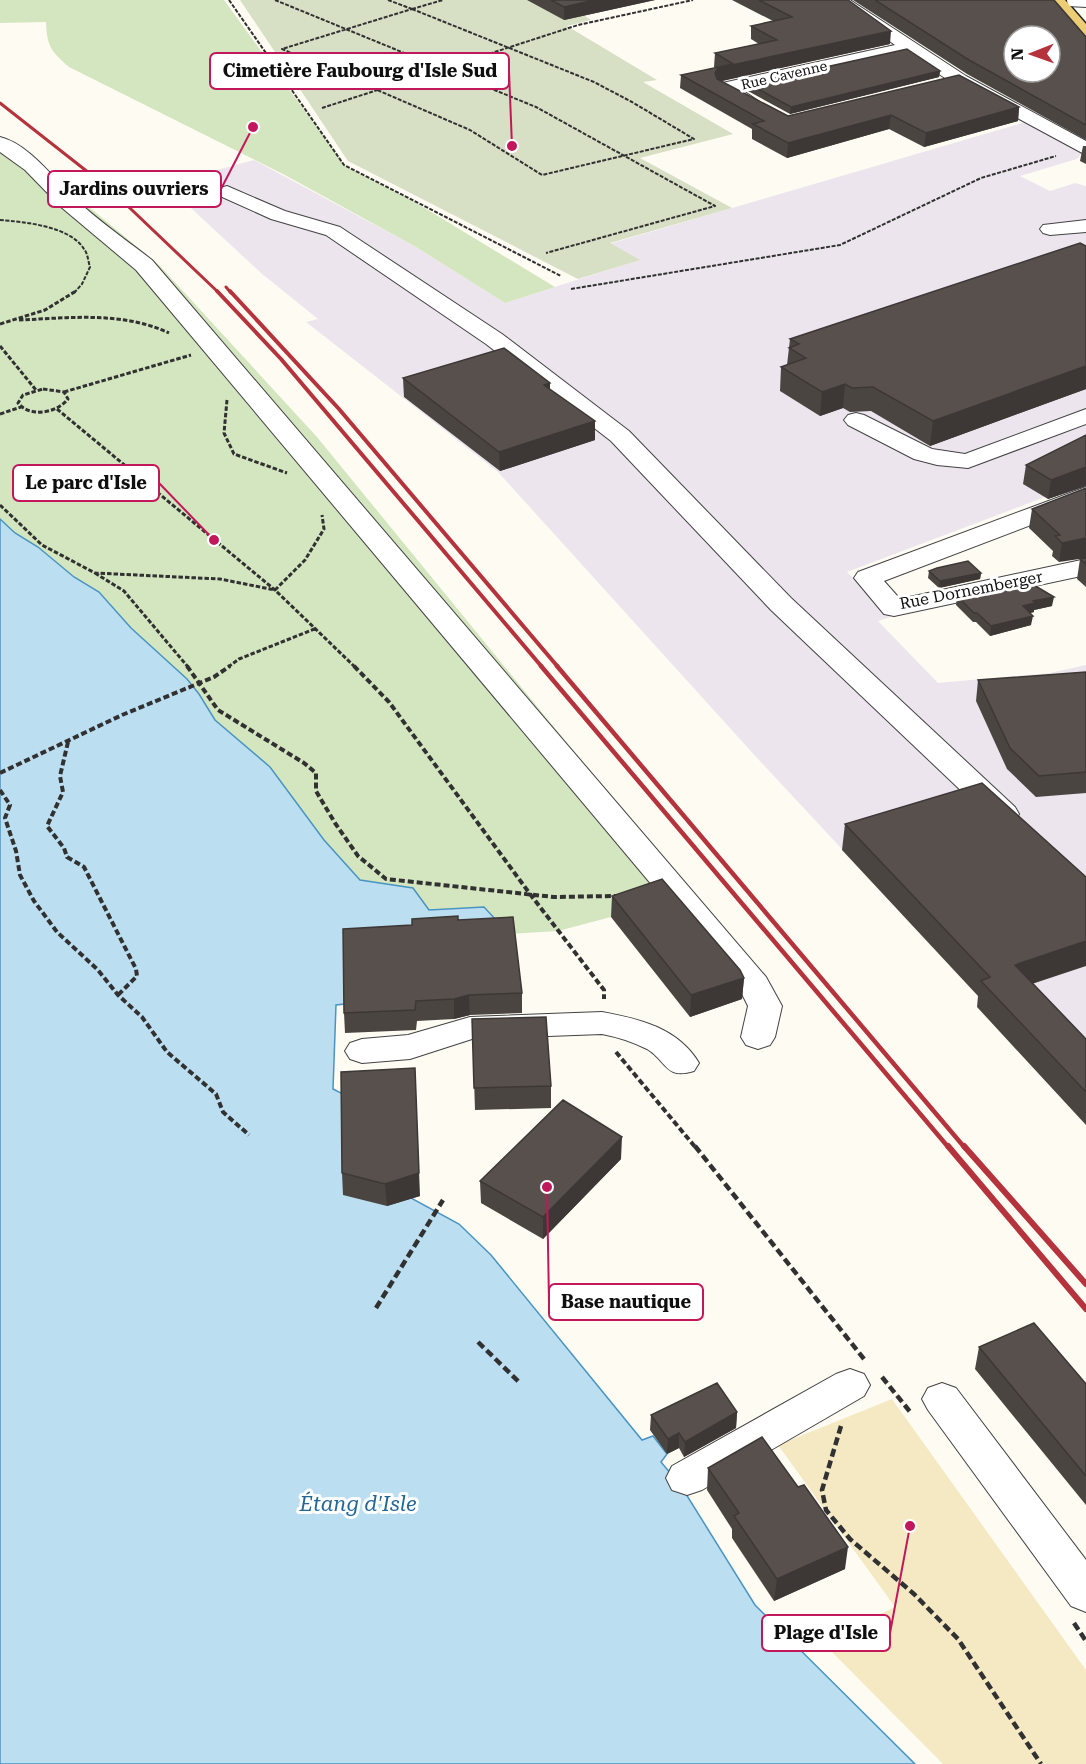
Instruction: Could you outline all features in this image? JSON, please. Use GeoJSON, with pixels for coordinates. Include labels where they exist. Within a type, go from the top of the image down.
{"type":"FeatureCollection","features":[{"type":"Feature","properties":{"kind":"main road"},"geometry":{"type":"LineString","coordinates":[[1075,4],[1086,36]]}},
{"type":"Feature","properties":{"kind":"street"},"geometry":{"type":"LineString","coordinates":[[839,0],[960,80],[1084,148]]}},
{"type":"Feature","properties":{"kind":"street","name":"Rue Cavenne"},"geometry":{"type":"LineString","coordinates":[[766,111],[725,88],[910,47]]}},
{"type":"Feature","properties":{"kind":"street"},"geometry":{"type":"LineString","coordinates":[[933,87],[960,80]]}},
{"type":"Feature","properties":{"kind":"street"},"geometry":{"type":"LineString","coordinates":[[0,143],[32,166],[68,202],[144,265],[258,399],[754,985],[765,1006],[758,1037]]}},
{"type":"Feature","properties":{"kind":"street"},"geometry":{"type":"LineString","coordinates":[[227,192],[278,215],[333,231],[494,339],[620,436],[781,604],[1023,831]]}},
{"type":"Feature","properties":{"kind":"street"},"geometry":{"type":"LineString","coordinates":[[1050,229],[1086,226]]}},
{"type":"Feature","properties":{"kind":"street"},"geometry":{"type":"LineString","coordinates":[[856,420],[924,456],[951,462],[968,461],[1086,416]]}},
{"type":"Feature","properties":{"kind":"street","name":"Rue Dornemberger"},"geometry":{"type":"LineString","coordinates":[[1086,495],[867,578],[894,608],[1086,567]]}},
{"type":"Feature","properties":{"kind":"street"},"geometry":{"type":"LineString","coordinates":[[362,1051],[410,1047],[470,1028],[602,1023],[628,1028],[661,1042],[682,1063]]}},
{"type":"Feature","properties":{"kind":"street"},"geometry":{"type":"LineString","coordinates":[[687,1478],[864,1386]]}},
{"type":"Feature","properties":{"kind":"street"},"geometry":{"type":"LineString","coordinates":[[930,1411],[1077,1604]]}},
{"type":"Feature","properties":{"kind":"path"},"geometry":{"type":"LineString","coordinates":[[229,0],[344,165],[561,276]]}},
{"type":"Feature","properties":{"kind":"path"},"geometry":{"type":"LineString","coordinates":[[275,0],[536,107],[715,206],[546,253]]}},
{"type":"Feature","properties":{"kind":"path"},"geometry":{"type":"LineString","coordinates":[[388,0],[413,10],[510,47],[597,82],[694,139],[542,175],[470,130],[282,49],[413,10],[443,0]]}},
{"type":"Feature","properties":{"kind":"path"},"geometry":{"type":"LineString","coordinates":[[322,108],[578,25],[693,0]]}},
{"type":"Feature","properties":{"kind":"path"},"geometry":{"type":"LineString","coordinates":[[571,289],[840,245],[981,178],[1084,148]]}},
{"type":"Feature","properties":{"kind":"path"},"geometry":{"type":"LineString","coordinates":[[0,220],[31,223],[63,233],[84,248],[90,267],[81,286],[56,305],[19,320],[0,324]]}},
{"type":"Feature","properties":{"kind":"path"},"geometry":{"type":"LineString","coordinates":[[19,320],[92,318],[130,321],[165,330],[174,336]]}},
{"type":"Feature","properties":{"kind":"path"},"geometry":{"type":"LineString","coordinates":[[0,346],[36,390]]}},
{"type":"Feature","properties":{"kind":"path"},"geometry":{"type":"LineString","coordinates":[[21,407],[18,403],[23,395],[36,390],[51,389],[64,392],[200,352]]}},
{"type":"Feature","properties":{"kind":"path"},"geometry":{"type":"LineString","coordinates":[[0,414],[21,407],[41,412],[57,409],[68,399],[64,392]]}},
{"type":"Feature","properties":{"kind":"path"},"geometry":{"type":"LineString","coordinates":[[226,392],[224,433],[234,454],[291,475]]}},
{"type":"Feature","properties":{"kind":"path"},"geometry":{"type":"LineString","coordinates":[[57,409],[275,590],[317,628],[389,702],[530,894],[604,990],[601,1034],[709,1163],[864,1386]]}},
{"type":"Feature","properties":{"kind":"path"},"geometry":{"type":"LineString","coordinates":[[0,505],[42,545],[124,591],[184,661],[197,685],[218,710],[304,763],[316,773],[316,791],[335,824],[358,856],[386,879],[530,894],[598,898],[626,896]]}},
{"type":"Feature","properties":{"kind":"path"},"geometry":{"type":"LineString","coordinates":[[275,590],[305,560],[324,529],[321,507]]}},
{"type":"Feature","properties":{"kind":"path"},"geometry":{"type":"LineString","coordinates":[[95,573],[220,579],[275,590]]}},
{"type":"Feature","properties":{"kind":"path"},"geometry":{"type":"LineString","coordinates":[[0,773],[122,715],[214,677],[239,658],[317,628]]}},
{"type":"Feature","properties":{"kind":"path"},"geometry":{"type":"LineString","coordinates":[[68,742],[60,776],[63,792],[47,826],[64,848],[67,857],[84,867],[136,969],[137,976],[118,995]]}},
{"type":"Feature","properties":{"kind":"path"},"geometry":{"type":"LineString","coordinates":[[0,790],[10,805],[4,818],[16,851],[20,875],[34,901],[57,932],[98,970],[118,995],[142,1017],[167,1052],[216,1094],[223,1112],[249,1135]]}},
{"type":"Feature","properties":{"kind":"path"},"geometry":{"type":"LineString","coordinates":[[376,1308],[442,1200]]}},
{"type":"Feature","properties":{"kind":"path"},"geometry":{"type":"LineString","coordinates":[[478,1342],[519,1382]]}},
{"type":"Feature","properties":{"kind":"path"},"geometry":{"type":"LineString","coordinates":[[864,1386],[890,1385],[930,1411]]}},
{"type":"Feature","properties":{"kind":"path"},"geometry":{"type":"LineString","coordinates":[[864,1386],[890,1385]]}},
{"type":"Feature","properties":{"kind":"path"},"geometry":{"type":"LineString","coordinates":[[864,1386],[822,1490],[826,1510],[849,1539],[914,1594],[958,1639],[1041,1764]]}},
{"type":"Feature","properties":{"kind":"path"},"geometry":{"type":"LineString","coordinates":[[1077,1604],[1086,1641]]}},
{"type":"Feature","properties":{"kind":"shaded area"},"geometry":{"type":"Polygon","coordinates":[[[1026,122],[1084,151],[1077,159],[1020,176],[1050,191],[1075,183],[1086,186],[1086,453],[1024,485],[1045,497],[847,572],[891,617],[878,621],[938,683],[1050,673],[1086,665],[1086,1111],[758,759],[498,472],[306,322],[318,319],[261,273],[165,184],[254,160],[416,247],[505,303],[639,260],[609,244],[1026,122]]]}},
{"type":"Feature","properties":{"kind":"green space"},"geometry":{"type":"Polygon","coordinates":[[[0,0],[224,0],[345,166],[413,201],[555,287],[505,303],[416,247],[283,174],[69,67],[51,48],[47,37],[46,22],[0,23],[0,0]]]}},
{"type":"Feature","properties":{"kind":"green space"},"geometry":{"type":"Polygon","coordinates":[[[240,0],[560,0],[591,20],[567,26],[657,80],[643,82],[733,134],[640,158],[732,208],[610,243],[640,260],[578,279],[348,161],[240,0]]]}},
{"type":"Feature","properties":{"kind":"green space"},"geometry":{"type":"Polygon","coordinates":[[[0,137],[54,178],[159,265],[317,437],[688,891],[611,917],[558,931],[509,934],[484,907],[429,910],[412,888],[360,880],[324,840],[270,767],[215,720],[187,679],[131,628],[99,592],[74,577],[0,519],[0,137]]]}},
{"type":"Feature","properties":{"kind":"sand"},"geometry":{"type":"Polygon","coordinates":[[[892,1399],[1086,1670],[1086,1764],[943,1764],[822,1642],[895,1607],[778,1445],[892,1399]]]}},
{"type":"Feature","properties":{"kind":"water","name":"Étang d'Isle"},"geometry":{"type":"Polygon","coordinates":[[[0,519],[74,577],[99,592],[131,628],[187,679],[215,720],[270,767],[324,840],[360,880],[413,888],[429,910],[484,907],[509,934],[345,1004],[336,1005],[333,1089],[343,1094],[409,1197],[459,1224],[491,1255],[642,1440],[653,1436],[667,1454],[661,1462],[681,1486],[755,1605],[915,1764],[0,1764],[0,519]]]}},
{"type":"Feature","properties":{"kind":"building"},"geometry":{"type":"Polygon","coordinates":[[[551,0],[595,0],[564,7],[551,0]]]}},
{"type":"Feature","properties":{"kind":"building"},"geometry":{"type":"Polygon","coordinates":[[[759,0],[848,0],[891,31],[718,68],[715,73],[717,79],[788,116],[959,75],[1019,107],[926,133],[891,115],[788,143],[753,124],[764,121],[681,75],[733,64],[715,53],[777,40],[751,26],[792,17],[759,0]]]}},
{"type":"Feature","properties":{"kind":"building"},"geometry":{"type":"Polygon","coordinates":[[[875,0],[1054,0],[1086,37],[1086,125],[1012,84],[1062,84],[1062,24],[1002,24],[1002,78],[875,0]]]}},
{"type":"Feature","properties":{"kind":"building"},"geometry":{"type":"Polygon","coordinates":[[[907,49],[940,71],[791,107],[749,84],[907,49]]]}},
{"type":"Feature","properties":{"kind":"building"},"geometry":{"type":"Polygon","coordinates":[[[1080,243],[1086,246],[1086,366],[933,421],[873,387],[852,388],[845,384],[822,392],[781,367],[806,358],[789,348],[799,344],[790,339],[1080,243]]]}},
{"type":"Feature","properties":{"kind":"building"},"geometry":{"type":"Polygon","coordinates":[[[504,348],[550,383],[544,385],[595,421],[499,452],[403,378],[504,348]]]}},
{"type":"Feature","properties":{"kind":"building"},"geometry":{"type":"Polygon","coordinates":[[[1086,435],[1086,467],[1051,480],[1026,465],[1086,435]]]}},
{"type":"Feature","properties":{"kind":"building"},"geometry":{"type":"Polygon","coordinates":[[[1086,488],[1086,538],[1062,543],[1055,536],[1060,535],[1032,509],[1086,488]]]}},
{"type":"Feature","properties":{"kind":"building"},"geometry":{"type":"Polygon","coordinates":[[[968,561],[981,573],[940,581],[929,571],[937,568],[968,561]]]}},
{"type":"Feature","properties":{"kind":"building"},"geometry":{"type":"Polygon","coordinates":[[[1027,581],[1054,597],[1033,601],[1035,603],[1023,606],[1033,616],[991,626],[957,596],[1027,581]]]}},
{"type":"Feature","properties":{"kind":"building"},"geometry":{"type":"Polygon","coordinates":[[[1086,672],[1086,772],[1039,776],[1010,748],[978,680],[1086,672]]]}},
{"type":"Feature","properties":{"kind":"building"},"geometry":{"type":"Polygon","coordinates":[[[982,783],[1086,877],[1086,941],[1015,965],[1086,1039],[1086,1092],[981,981],[990,977],[845,824],[982,783]]]}},
{"type":"Feature","properties":{"kind":"building"},"geometry":{"type":"Polygon","coordinates":[[[662,879],[740,970],[744,978],[691,995],[612,896],[662,879]]]}},
{"type":"Feature","properties":{"kind":"building"},"geometry":{"type":"Polygon","coordinates":[[[458,916],[458,920],[513,917],[522,993],[469,995],[454,999],[416,1001],[415,1010],[344,1013],[343,929],[412,925],[412,919],[458,916]]]}},
{"type":"Feature","properties":{"kind":"building"},"geometry":{"type":"Polygon","coordinates":[[[546,1017],[551,1086],[474,1088],[472,1019],[546,1017]]]}},
{"type":"Feature","properties":{"kind":"building"},"geometry":{"type":"Polygon","coordinates":[[[415,1068],[419,1173],[385,1184],[342,1173],[341,1072],[415,1068]]]}},
{"type":"Feature","properties":{"kind":"building"},"geometry":{"type":"Polygon","coordinates":[[[563,1100],[622,1137],[543,1217],[480,1181],[563,1100]]]}},
{"type":"Feature","properties":{"kind":"building"},"geometry":{"type":"Polygon","coordinates":[[[1034,1323],[1086,1384],[1086,1476],[979,1347],[1034,1323]]]}},
{"type":"Feature","properties":{"kind":"building"},"geometry":{"type":"Polygon","coordinates":[[[717,1383],[737,1412],[685,1442],[679,1433],[668,1439],[651,1415],[717,1383]]]}},
{"type":"Feature","properties":{"kind":"building"},"geometry":{"type":"Polygon","coordinates":[[[762,1437],[798,1487],[804,1485],[848,1547],[777,1579],[734,1516],[739,1513],[708,1468],[762,1437]]]}},
{"type":"Feature","properties":{"kind":"railway"},"geometry":{"type":"LineString","coordinates":[[0,103],[112,191],[218,292]]}},
{"type":"Feature","properties":{"kind":"railway"},"geometry":{"type":"LineString","coordinates":[[226,287],[231,293]]}},
{"type":"Feature","properties":{"kind":"railway"},"geometry":{"type":"LineString","coordinates":[[230,291],[339,409],[558,667]]}},
{"type":"Feature","properties":{"kind":"railway"},"geometry":{"type":"LineString","coordinates":[[218,292],[281,359],[542,667]]}},
{"type":"Feature","properties":{"kind":"railway"},"geometry":{"type":"LineString","coordinates":[[541,666],[949,1148]]}},
{"type":"Feature","properties":{"kind":"railway"},"geometry":{"type":"LineString","coordinates":[[557,666],[965,1148]]}},
{"type":"Feature","properties":{"kind":"railway"},"geometry":{"type":"LineString","coordinates":[[948,1146],[1086,1309]]}},
{"type":"Feature","properties":{"kind":"railway"},"geometry":{"type":"LineString","coordinates":[[964,1146],[1086,1284]]}},
{"type":"Feature","properties":{"kind":"place","name":"Jardins ouvriers"},"geometry":{"type":"Point","coordinates":[253,127]}},
{"type":"Feature","properties":{"kind":"place","name":"Cimetière Faubourg d'Isle Sud"},"geometry":{"type":"Point","coordinates":[512,146]}},
{"type":"Feature","properties":{"kind":"place","name":"Le parc d'Isle"},"geometry":{"type":"Point","coordinates":[214,540]}},
{"type":"Feature","properties":{"kind":"place","name":"Base nautique"},"geometry":{"type":"Point","coordinates":[547,1187]}},
{"type":"Feature","properties":{"kind":"place","name":"Plage d'Isle"},"geometry":{"type":"Point","coordinates":[910,1526]}}]}
